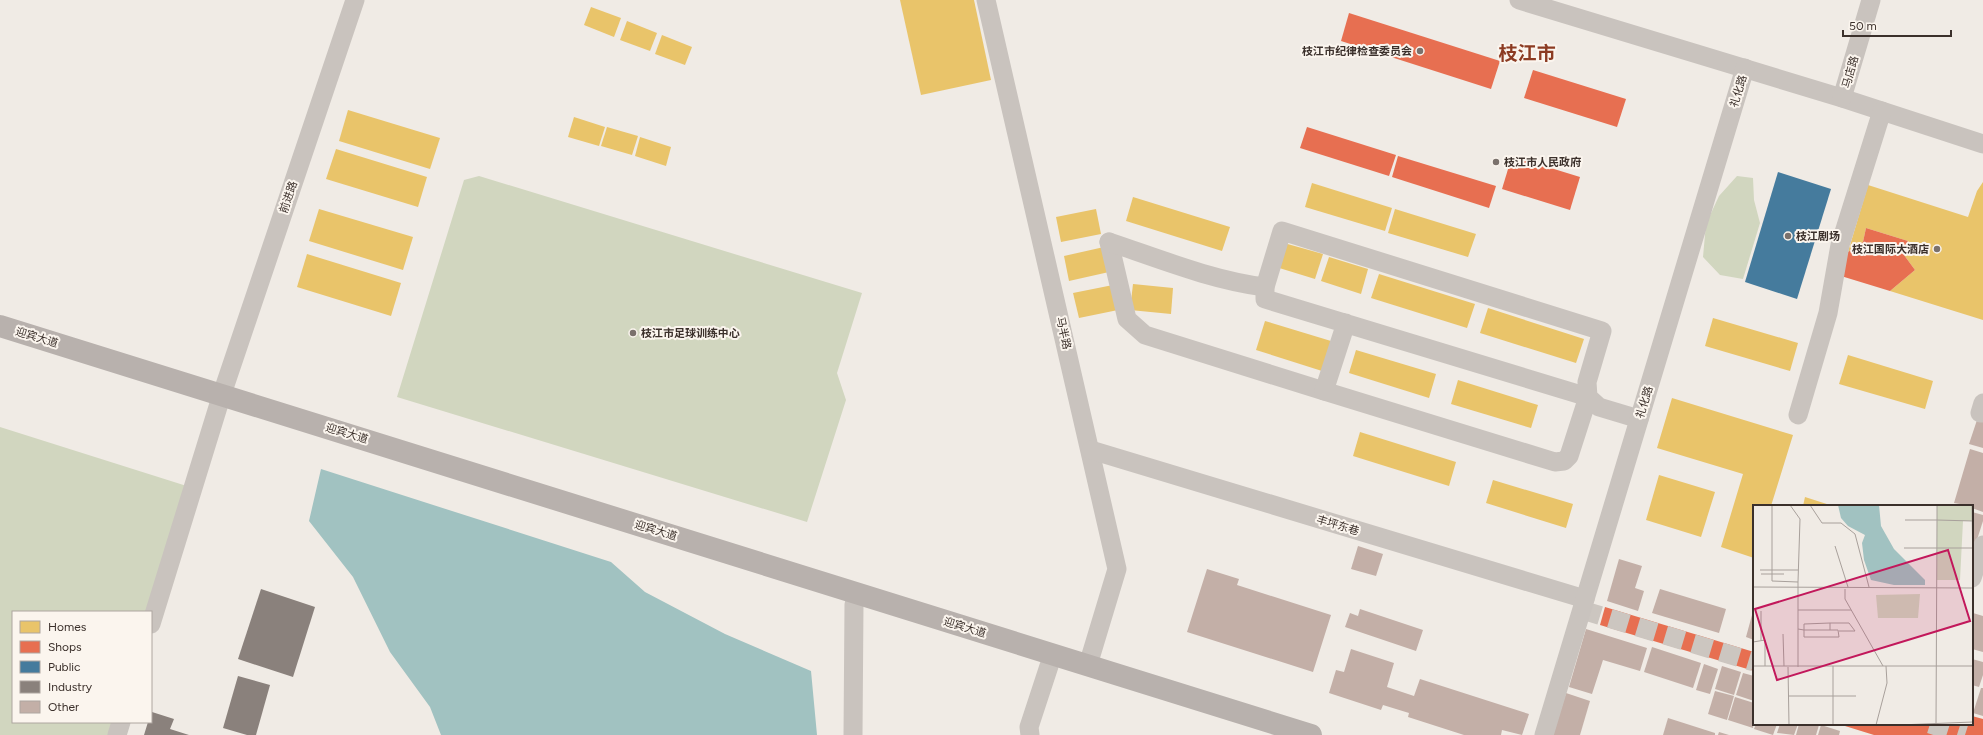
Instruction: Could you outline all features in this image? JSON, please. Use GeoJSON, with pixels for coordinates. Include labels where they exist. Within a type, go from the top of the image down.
{"type":"FeatureCollection","features":[{"type":"Feature","properties":{"kind":"main road","name":"迎宾大道"},"geometry":{"type":"LineString","coordinates":[[0,326],[220,400],[854,604],[1271,735]]}},
{"type":"Feature","properties":{"kind":"main road","name":"迎宾大道"},"geometry":{"type":"LineString","coordinates":[[0,338],[220,400],[1088,665],[1311,735]]}},
{"type":"Feature","properties":{"kind":"street","name":"前进路"},"geometry":{"type":"LineString","coordinates":[[152,621],[220,400],[355,0]]}},
{"type":"Feature","properties":{"kind":"street","name":"马半路"},"geometry":{"type":"LineString","coordinates":[[986,0],[1091,450],[1117,569],[1088,665]]}},
{"type":"Feature","properties":{"kind":"street"},"geometry":{"type":"LineString","coordinates":[[1519,0],[1842,98],[1983,144]]}},
{"type":"Feature","properties":{"kind":"street","name":"马店路"},"geometry":{"type":"LineString","coordinates":[[1842,98],[1871,0]]}},
{"type":"Feature","properties":{"kind":"street","name":"礼化路"},"geometry":{"type":"LineString","coordinates":[[1544,735],[1745,68]]}},
{"type":"Feature","properties":{"kind":"street"},"geometry":{"type":"LineString","coordinates":[[1798,415],[1828,313],[1840,245],[1882,111]]}},
{"type":"Feature","properties":{"kind":"street"},"geometry":{"type":"LineString","coordinates":[[1264,287],[1246,285],[1205,274],[1110,242],[1127,319],[1144,335],[1555,462],[1564,461],[1569,456],[1588,397],[1586,382],[1602,331],[1282,231],[1264,287],[1265,299],[1588,397],[1599,407],[1639,419]]}},
{"type":"Feature","properties":{"kind":"street"},"geometry":{"type":"LineString","coordinates":[[1324,391],[1346,324]]}},
{"type":"Feature","properties":{"kind":"street"},"geometry":{"type":"LineString","coordinates":[[1983,403],[1980,412],[1983,413]]}},
{"type":"Feature","properties":{"kind":"street","name":"丰坪东巷"},"geometry":{"type":"LineString","coordinates":[[1091,450],[1585,599]]}},
{"type":"Feature","properties":{"kind":"street"},"geometry":{"type":"LineString","coordinates":[[1973,575],[1983,545]]}},
{"type":"Feature","properties":{"kind":"street"},"geometry":{"type":"LineString","coordinates":[[853,735],[854,604]]}},
{"type":"Feature","properties":{"kind":"street"},"geometry":{"type":"LineString","coordinates":[[1030,735],[1029,727],[1049,666]]}},
{"type":"Feature","properties":{"kind":"street"},"geometry":{"type":"LineString","coordinates":[[117,735],[121,723]]}},
{"type":"Feature","properties":{"kind":"green space","name":"枝江市足球训练中心"},"geometry":{"type":"Polygon","coordinates":[[[479,176],[862,293],[837,373],[846,400],[807,522],[397,397],[464,180],[479,176]]]}},
{"type":"Feature","properties":{"kind":"green space"},"geometry":{"type":"Polygon","coordinates":[[[1737,176],[1753,178],[1754,200],[1760,223],[1743,279],[1720,275],[1703,257],[1706,224],[1719,196],[1737,176]]]}},
{"type":"Feature","properties":{"kind":"green space"},"geometry":{"type":"Polygon","coordinates":[[[0,427],[193,488],[151,611],[12,611],[12,723],[121,723],[117,735],[0,735],[0,427]]]}},
{"type":"Feature","properties":{"kind":"water"},"geometry":{"type":"Polygon","coordinates":[[[321,469],[611,562],[645,592],[725,634],[811,671],[817,735],[441,735],[430,707],[390,652],[353,577],[309,521],[321,469]]]}},
{"type":"Feature","properties":{"kind":"building: Homes"},"geometry":{"type":"Polygon","coordinates":[[[900,0],[974,0],[991,80],[921,95],[900,0]]]}},
{"type":"Feature","properties":{"kind":"building: Homes"},"geometry":{"type":"Polygon","coordinates":[[[591,7],[621,18],[614,37],[584,25],[591,7]]]}},
{"type":"Feature","properties":{"kind":"building: Homes"},"geometry":{"type":"Polygon","coordinates":[[[627,21],[657,33],[650,51],[620,40],[627,21]]]}},
{"type":"Feature","properties":{"kind":"building: Homes"},"geometry":{"type":"Polygon","coordinates":[[[662,35],[692,47],[685,65],[655,54],[662,35]]]}},
{"type":"Feature","properties":{"kind":"building: Homes"},"geometry":{"type":"Polygon","coordinates":[[[348,110],[440,138],[430,169],[339,141],[348,110]]]}},
{"type":"Feature","properties":{"kind":"building: Homes"},"geometry":{"type":"Polygon","coordinates":[[[574,117],[605,127],[599,146],[568,137],[574,117]]]}},
{"type":"Feature","properties":{"kind":"building: Homes"},"geometry":{"type":"Polygon","coordinates":[[[607,127],[638,136],[632,155],[601,146],[607,127]]]}},
{"type":"Feature","properties":{"kind":"building: Homes"},"geometry":{"type":"Polygon","coordinates":[[[640,137],[671,147],[666,166],[635,156],[640,137]]]}},
{"type":"Feature","properties":{"kind":"building: Homes"},"geometry":{"type":"Polygon","coordinates":[[[336,149],[427,177],[418,207],[326,179],[336,149]]]}},
{"type":"Feature","properties":{"kind":"building: Homes"},"geometry":{"type":"Polygon","coordinates":[[[1983,182],[1983,320],[1890,291],[1915,270],[1904,255],[1908,241],[1866,228],[1863,242],[1848,252],[1868,185],[1968,217],[1977,191],[1983,182]]]}},
{"type":"Feature","properties":{"kind":"building: Homes"},"geometry":{"type":"Polygon","coordinates":[[[1312,183],[1392,208],[1385,231],[1305,207],[1312,183]]]}},
{"type":"Feature","properties":{"kind":"building: Homes"},"geometry":{"type":"Polygon","coordinates":[[[1133,197],[1230,227],[1222,251],[1126,221],[1133,197]]]}},
{"type":"Feature","properties":{"kind":"building: Homes"},"geometry":{"type":"Polygon","coordinates":[[[319,209],[413,237],[403,270],[309,241],[319,209]]]}},
{"type":"Feature","properties":{"kind":"building: Homes"},"geometry":{"type":"Polygon","coordinates":[[[1096,209],[1101,234],[1061,242],[1056,217],[1096,209]]]}},
{"type":"Feature","properties":{"kind":"building: Homes"},"geometry":{"type":"Polygon","coordinates":[[[1395,209],[1476,234],[1468,257],[1388,233],[1395,209]]]}},
{"type":"Feature","properties":{"kind":"building: Homes"},"geometry":{"type":"Polygon","coordinates":[[[1284,243],[1323,254],[1315,279],[1276,267],[1284,243]]]}},
{"type":"Feature","properties":{"kind":"building: Homes"},"geometry":{"type":"Polygon","coordinates":[[[1104,247],[1109,272],[1069,281],[1064,256],[1104,247]]]}},
{"type":"Feature","properties":{"kind":"building: Homes"},"geometry":{"type":"Polygon","coordinates":[[[307,254],[401,283],[391,316],[297,287],[307,254]]]}},
{"type":"Feature","properties":{"kind":"building: Homes"},"geometry":{"type":"Polygon","coordinates":[[[1329,257],[1368,269],[1361,294],[1321,281],[1329,257]]]}},
{"type":"Feature","properties":{"kind":"building: Homes"},"geometry":{"type":"Polygon","coordinates":[[[1379,274],[1475,304],[1467,328],[1371,298],[1379,274]]]}},
{"type":"Feature","properties":{"kind":"building: Homes"},"geometry":{"type":"Polygon","coordinates":[[[1133,284],[1173,288],[1171,314],[1130,310],[1133,284]]]}},
{"type":"Feature","properties":{"kind":"building: Homes"},"geometry":{"type":"Polygon","coordinates":[[[1113,285],[1118,310],[1079,318],[1073,293],[1113,285]]]}},
{"type":"Feature","properties":{"kind":"building: Homes"},"geometry":{"type":"Polygon","coordinates":[[[1488,308],[1584,339],[1576,363],[1480,333],[1488,308]]]}},
{"type":"Feature","properties":{"kind":"building: Homes"},"geometry":{"type":"Polygon","coordinates":[[[1713,318],[1798,343],[1790,371],[1705,346],[1713,318]]]}},
{"type":"Feature","properties":{"kind":"building: Homes"},"geometry":{"type":"Polygon","coordinates":[[[1265,321],[1331,341],[1322,371],[1256,350],[1265,321]]]}},
{"type":"Feature","properties":{"kind":"building: Homes"},"geometry":{"type":"Polygon","coordinates":[[[1356,350],[1436,374],[1429,398],[1349,373],[1356,350]]]}},
{"type":"Feature","properties":{"kind":"building: Homes"},"geometry":{"type":"Polygon","coordinates":[[[1848,355],[1933,381],[1925,409],[1839,384],[1848,355]]]}},
{"type":"Feature","properties":{"kind":"building: Homes"},"geometry":{"type":"Polygon","coordinates":[[[1458,380],[1538,405],[1531,428],[1451,404],[1458,380]]]}},
{"type":"Feature","properties":{"kind":"building: Homes"},"geometry":{"type":"Polygon","coordinates":[[[1672,398],[1793,435],[1771,505],[1753,505],[1753,558],[1721,547],[1743,474],[1657,448],[1672,398]]]}},
{"type":"Feature","properties":{"kind":"building: Homes"},"geometry":{"type":"Polygon","coordinates":[[[1360,432],[1456,462],[1449,486],[1353,456],[1360,432]]]}},
{"type":"Feature","properties":{"kind":"building: Homes"},"geometry":{"type":"Polygon","coordinates":[[[1659,475],[1715,492],[1701,537],[1646,520],[1659,475]]]}},
{"type":"Feature","properties":{"kind":"building: Homes"},"geometry":{"type":"Polygon","coordinates":[[[1493,480],[1573,504],[1566,528],[1486,503],[1493,480]]]}},
{"type":"Feature","properties":{"kind":"building: Homes"},"geometry":{"type":"Polygon","coordinates":[[[1805,497],[1830,505],[1803,505],[1805,497]]]}},
{"type":"Feature","properties":{"kind":"building: Shops","name":"枝江市纪律检查委员会"},"geometry":{"type":"Polygon","coordinates":[[[1349,13],[1500,61],[1491,89],[1341,41],[1349,13]]]}},
{"type":"Feature","properties":{"kind":"building: Shops"},"geometry":{"type":"Polygon","coordinates":[[[1533,70],[1626,99],[1617,127],[1524,98],[1533,70]]]}},
{"type":"Feature","properties":{"kind":"building: Shops"},"geometry":{"type":"Polygon","coordinates":[[[1307,127],[1396,155],[1389,176],[1300,148],[1307,127]]]}},
{"type":"Feature","properties":{"kind":"building: Shops"},"geometry":{"type":"Polygon","coordinates":[[[1398,156],[1496,186],[1489,208],[1392,177],[1398,156]]]}},
{"type":"Feature","properties":{"kind":"building: Shops"},"geometry":{"type":"Polygon","coordinates":[[[1512,156],[1580,177],[1570,210],[1502,189],[1512,156]]]}},
{"type":"Feature","properties":{"kind":"building: Shops"},"geometry":{"type":"Polygon","coordinates":[[[1866,228],[1908,241],[1904,255],[1915,270],[1890,291],[1841,276],[1848,252],[1863,242],[1866,228]]]}},
{"type":"Feature","properties":{"kind":"building: Shops"},"geometry":{"type":"Polygon","coordinates":[[[1605,607],[1753,652],[1753,671],[1600,625],[1605,607]]]}},
{"type":"Feature","properties":{"kind":"building: Shops"},"geometry":{"type":"Polygon","coordinates":[[[1973,716],[1983,719],[1983,735],[1874,735],[1845,726],[1973,725],[1973,716]]]}},
{"type":"Feature","properties":{"kind":"building: Public","name":"枝江剧场"},"geometry":{"type":"Polygon","coordinates":[[[1778,172],[1831,189],[1797,299],[1745,282],[1778,172]]]}},
{"type":"Feature","properties":{"kind":"building: Industry"},"geometry":{"type":"Polygon","coordinates":[[[261,589],[315,607],[293,677],[238,659],[261,589]]]}},
{"type":"Feature","properties":{"kind":"building: Industry"},"geometry":{"type":"Polygon","coordinates":[[[238,676],[270,685],[256,735],[247,735],[223,728],[238,676]]]}},
{"type":"Feature","properties":{"kind":"building: Industry"},"geometry":{"type":"Polygon","coordinates":[[[152,712],[174,719],[170,729],[189,735],[144,735],[148,723],[152,723],[152,712]]]}},
{"type":"Feature","properties":{"kind":"building: Other"},"geometry":{"type":"Polygon","coordinates":[[[1977,420],[1983,421],[1983,448],[1969,444],[1977,420]]]}},
{"type":"Feature","properties":{"kind":"building: Other"},"geometry":{"type":"Polygon","coordinates":[[[1970,449],[1983,453],[1983,512],[1973,508],[1973,505],[1954,503],[1970,449]]]}},
{"type":"Feature","properties":{"kind":"building: Other"},"geometry":{"type":"Polygon","coordinates":[[[1973,512],[1983,515],[1983,521],[1974,549],[1973,512]]]}},
{"type":"Feature","properties":{"kind":"building: Other"},"geometry":{"type":"Polygon","coordinates":[[[1358,546],[1383,554],[1376,576],[1351,569],[1358,546]]]}},
{"type":"Feature","properties":{"kind":"building: Other"},"geometry":{"type":"Polygon","coordinates":[[[1619,559],[1642,566],[1635,588],[1644,591],[1638,611],[1607,601],[1619,559]]]}},
{"type":"Feature","properties":{"kind":"building: Other"},"geometry":{"type":"Polygon","coordinates":[[[1207,569],[1239,579],[1237,585],[1331,615],[1313,672],[1187,632],[1207,569]]]}},
{"type":"Feature","properties":{"kind":"building: Other"},"geometry":{"type":"Polygon","coordinates":[[[1660,589],[1726,609],[1719,633],[1652,613],[1660,589]]]}},
{"type":"Feature","properties":{"kind":"building: Other"},"geometry":{"type":"Polygon","coordinates":[[[1360,609],[1423,630],[1416,651],[1345,627],[1350,613],[1358,616],[1360,609]]]}},
{"type":"Feature","properties":{"kind":"building: Other"},"geometry":{"type":"Polygon","coordinates":[[[1973,613],[1983,616],[1983,652],[1973,649],[1973,613]]]}},
{"type":"Feature","properties":{"kind":"building: Other"},"geometry":{"type":"Polygon","coordinates":[[[1752,615],[1753,615],[1753,640],[1746,637],[1752,615]]]}},
{"type":"Feature","properties":{"kind":"building: Other"},"geometry":{"type":"Polygon","coordinates":[[[1586,629],[1647,648],[1640,671],[1603,660],[1592,694],[1569,687],[1586,629]]]}},
{"type":"Feature","properties":{"kind":"building: Other"},"geometry":{"type":"Polygon","coordinates":[[[1652,647],[1701,663],[1693,688],[1644,672],[1652,647]]]}},
{"type":"Feature","properties":{"kind":"building: Other"},"geometry":{"type":"Polygon","coordinates":[[[1351,649],[1394,663],[1387,687],[1414,696],[1420,679],[1529,714],[1522,735],[1502,730],[1501,735],[1464,735],[1408,717],[1409,713],[1383,705],[1381,710],[1329,693],[1336,670],[1344,672],[1351,649]]]}},
{"type":"Feature","properties":{"kind":"building: Other"},"geometry":{"type":"Polygon","coordinates":[[[1973,659],[1983,662],[1983,675],[1979,687],[1973,685],[1973,659]]]}},
{"type":"Feature","properties":{"kind":"building: Other"},"geometry":{"type":"Polygon","coordinates":[[[1704,664],[1718,669],[1710,694],[1696,690],[1704,664]]]}},
{"type":"Feature","properties":{"kind":"building: Other"},"geometry":{"type":"Polygon","coordinates":[[[1722,666],[1741,672],[1734,695],[1715,689],[1722,666]]]}},
{"type":"Feature","properties":{"kind":"building: Other"},"geometry":{"type":"Polygon","coordinates":[[[1743,673],[1753,676],[1753,701],[1736,695],[1743,673]]]}},
{"type":"Feature","properties":{"kind":"building: Other"},"geometry":{"type":"Polygon","coordinates":[[[1981,688],[1983,688],[1983,716],[1973,713],[1981,688]]]}},
{"type":"Feature","properties":{"kind":"building: Other"},"geometry":{"type":"Polygon","coordinates":[[[1715,691],[1734,696],[1727,720],[1708,714],[1715,691]]]}},
{"type":"Feature","properties":{"kind":"building: Other"},"geometry":{"type":"Polygon","coordinates":[[[1566,693],[1590,701],[1580,735],[1553,735],[1566,693]]]}},
{"type":"Feature","properties":{"kind":"building: Other"},"geometry":{"type":"Polygon","coordinates":[[[1735,697],[1753,703],[1753,728],[1728,720],[1735,697]]]}},
{"type":"Feature","properties":{"kind":"building: Other"},"geometry":{"type":"Polygon","coordinates":[[[1668,718],[1715,733],[1715,735],[1663,735],[1668,718]]]}},
{"type":"Feature","properties":{"kind":"building: Other"},"geometry":{"type":"Polygon","coordinates":[[[1756,725],[1777,725],[1773,735],[1754,729],[1756,725]]]}},
{"type":"Feature","properties":{"kind":"building: Other"},"geometry":{"type":"Polygon","coordinates":[[[1780,725],[1798,725],[1794,735],[1777,733],[1780,725]]]}},
{"type":"Feature","properties":{"kind":"building: Other"},"geometry":{"type":"Polygon","coordinates":[[[1799,725],[1819,725],[1816,735],[1796,735],[1799,725]]]}},
{"type":"Feature","properties":{"kind":"building: Other"},"geometry":{"type":"Polygon","coordinates":[[[1821,725],[1840,731],[1839,735],[1818,735],[1821,725]]]}},
{"type":"Feature","properties":{"kind":"building: Other"},"geometry":{"type":"Polygon","coordinates":[[[1719,732],[1729,735],[1718,735],[1719,732]]]}},
{"type":"Feature","properties":{"kind":"tunnel"},"geometry":{"type":"LineString","coordinates":[[1582,610],[1753,662]]}},
{"type":"Feature","properties":{"kind":"tunnel"},"geometry":{"type":"LineString","coordinates":[[1933,725],[1965,735]]}},
{"type":"Feature","properties":{"kind":"place","name":"枝江市纪律检查委员会"},"geometry":{"type":"Point","coordinates":[1420,51]}},
{"type":"Feature","properties":{"kind":"place","name":"枝江市人民政府"},"geometry":{"type":"Point","coordinates":[1496,162]}},
{"type":"Feature","properties":{"kind":"place","name":"枝江剧场"},"geometry":{"type":"Point","coordinates":[1788,236]}},
{"type":"Feature","properties":{"kind":"place","name":"枝江国际大酒店"},"geometry":{"type":"Point","coordinates":[1937,249]}},
{"type":"Feature","properties":{"kind":"place","name":"枝江市足球训练中心"},"geometry":{"type":"Point","coordinates":[633,333]}},
{"type":"Feature","properties":{"kind":"district","name":"枝江市"},"geometry":{"type":"Point","coordinates":[1527,53]}}]}
